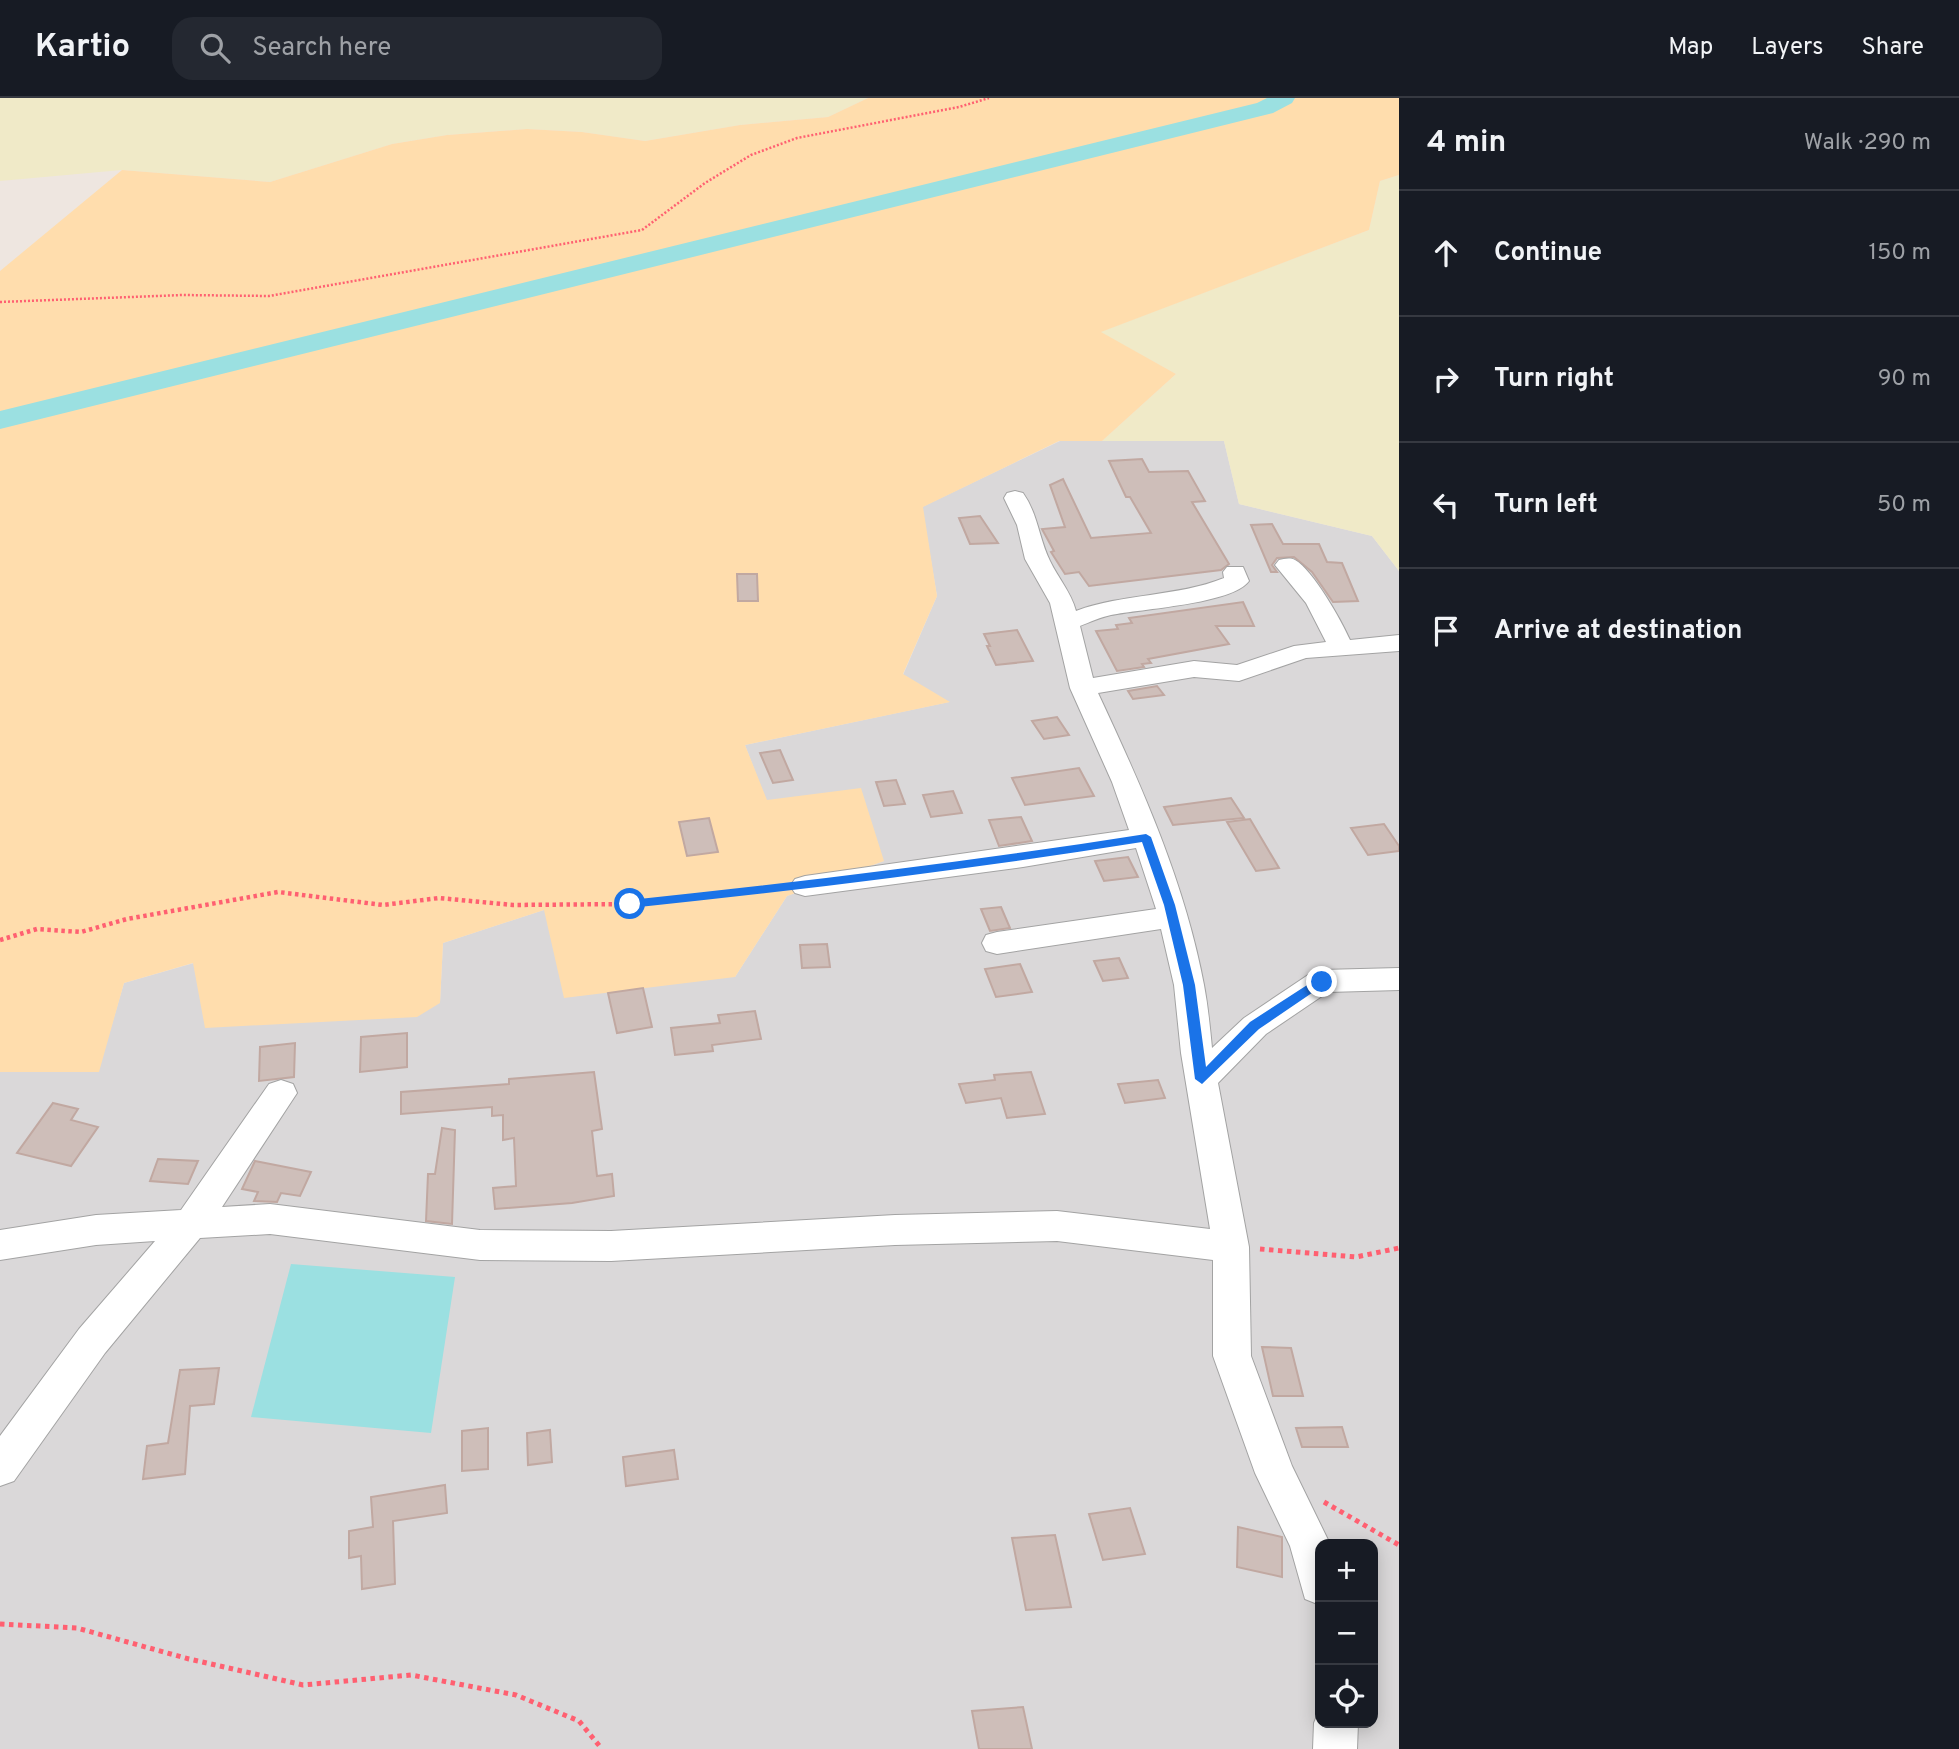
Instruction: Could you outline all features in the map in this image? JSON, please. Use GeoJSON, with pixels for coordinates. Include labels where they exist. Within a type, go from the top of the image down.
{"type":"FeatureCollection","features":[{"type":"Feature","properties":{"kind":"street"},"geometry":{"type":"LineString","coordinates":[[1015,498],[1028,525],[1037,559],[1062,603],[1083,688],[1126,782],[1172,917],[1189,985],[1231,1247],[1232,1356],[1275,1473],[1309,1543],[1315,1566]]}},
{"type":"Feature","properties":{"kind":"street"},"geometry":{"type":"LineString","coordinates":[[1287,565],[1304,582],[1319,604],[1341,647]]}},
{"type":"Feature","properties":{"kind":"street"},"geometry":{"type":"LineString","coordinates":[[1067,622],[1106,609],[1187,598],[1215,591],[1237,581],[1235,572]]}},
{"type":"Feature","properties":{"kind":"street"},"geometry":{"type":"LineString","coordinates":[[1083,688],[1194,669],[1239,673],[1303,651],[1399,643]]}},
{"type":"Feature","properties":{"kind":"street"},"geometry":{"type":"LineString","coordinates":[[805,886],[1023,857],[1146,837]]}},
{"type":"Feature","properties":{"kind":"street"},"geometry":{"type":"LineString","coordinates":[[997,943],[1172,917]]}},
{"type":"Feature","properties":{"kind":"street"},"geometry":{"type":"LineString","coordinates":[[1202,1079],[1255,1026],[1322,982],[1399,979]]}},
{"type":"Feature","properties":{"kind":"street"},"geometry":{"type":"LineString","coordinates":[[0,1468],[92,1340],[191,1224],[281,1093]]}},
{"type":"Feature","properties":{"kind":"street"},"geometry":{"type":"LineString","coordinates":[[0,1245],[96,1230],[270,1219],[480,1245],[598,1246],[895,1230],[1057,1226],[1231,1247]]}},
{"type":"Feature","properties":{"kind":"street"},"geometry":{"type":"LineString","coordinates":[[1335,1749],[1336,1728]]}},
{"type":"Feature","properties":{"kind":"path"},"geometry":{"type":"LineString","coordinates":[[972,103],[974,98]]}},
{"type":"Feature","properties":{"kind":"path"},"geometry":{"type":"LineString","coordinates":[[0,302],[183,295],[269,296],[642,230],[705,183],[751,155],[797,138],[989,98]]}},
{"type":"Feature","properties":{"kind":"path"},"geometry":{"type":"LineString","coordinates":[[0,940],[37,929],[81,932],[127,919],[278,892],[383,905],[439,898],[513,905],[630,904],[805,886]]}},
{"type":"Feature","properties":{"kind":"path"},"geometry":{"type":"LineString","coordinates":[[1231,1247],[1356,1257],[1399,1248]]}},
{"type":"Feature","properties":{"kind":"path"},"geometry":{"type":"LineString","coordinates":[[1320,1499],[1399,1545]]}},
{"type":"Feature","properties":{"kind":"path"},"geometry":{"type":"LineString","coordinates":[[0,1624],[77,1628],[189,1659],[303,1685],[411,1675],[516,1695],[579,1721],[602,1749]]}},
{"type":"Feature","properties":{"kind":"shaded area"},"geometry":{"type":"Polygon","coordinates":[[[0,98],[868,98],[828,117],[740,125],[645,141],[582,132],[527,129],[447,135],[392,144],[270,182],[122,170],[0,181],[0,98]]]}},
{"type":"Feature","properties":{"kind":"shaded area"},"geometry":{"type":"Polygon","coordinates":[[[1399,175],[1399,571],[1372,536],[1239,504],[1224,441],[1102,441],[1176,374],[1100,332],[1369,230],[1380,181],[1399,175]]]}},
{"type":"Feature","properties":{"kind":"shaded area"},"geometry":{"type":"Polygon","coordinates":[[[1060,441],[1224,441],[1239,504],[1372,536],[1399,571],[1399,1749],[0,1749],[0,1072],[98,1072],[124,983],[194,963],[440,1003],[443,943],[544,910],[735,977],[787,896],[884,861],[766,800],[745,745],[949,702],[903,675],[937,596],[922,507],[1060,441]]]}},
{"type":"Feature","properties":{"kind":"sand"},"geometry":{"type":"Polygon","coordinates":[[[868,98],[1399,98],[1399,175],[1380,181],[1369,230],[1101,332],[1176,374],[1102,441],[1059,441],[923,507],[937,596],[903,674],[950,702],[745,745],[767,800],[861,788],[884,861],[787,896],[735,977],[564,998],[544,910],[443,943],[440,1003],[417,1017],[205,1028],[193,963],[124,983],[99,1072],[0,1072],[0,271],[122,170],[270,182],[392,144],[447,135],[527,129],[582,132],[645,141],[740,125],[828,117],[868,98]]]}},
{"type":"Feature","properties":{"kind":"water"},"geometry":{"type":"Polygon","coordinates":[[[291,1264],[455,1277],[431,1433],[251,1417],[291,1264]]]}},
{"type":"Feature","properties":{"kind":"building"},"geometry":{"type":"Polygon","coordinates":[[[1142,459],[1149,472],[1188,471],[1205,501],[1192,502],[1229,564],[1221,570],[1089,586],[1079,572],[1065,574],[1051,552],[1054,551],[1042,529],[1065,527],[1050,485],[1063,479],[1091,538],[1151,533],[1130,497],[1126,497],[1109,461],[1142,459]]]}},
{"type":"Feature","properties":{"kind":"building"},"geometry":{"type":"Polygon","coordinates":[[[980,516],[998,543],[970,544],[959,518],[980,516]]]}},
{"type":"Feature","properties":{"kind":"building"},"geometry":{"type":"Polygon","coordinates":[[[1272,524],[1283,544],[1319,544],[1327,562],[1342,563],[1358,601],[1333,602],[1312,572],[1294,557],[1277,558],[1272,565],[1277,572],[1271,572],[1251,525],[1272,524]]]}},
{"type":"Feature","properties":{"kind":"building"},"geometry":{"type":"Polygon","coordinates":[[[737,574],[757,574],[758,601],[738,601],[737,574]]]}},
{"type":"Feature","properties":{"kind":"building"},"geometry":{"type":"Polygon","coordinates":[[[1243,602],[1254,626],[1216,626],[1229,644],[1148,659],[1151,663],[1142,664],[1144,667],[1117,671],[1096,631],[1118,629],[1116,625],[1132,623],[1129,618],[1243,602]]]}},
{"type":"Feature","properties":{"kind":"building"},"geometry":{"type":"Polygon","coordinates":[[[1017,630],[1033,661],[996,665],[984,634],[1017,630]]]}},
{"type":"Feature","properties":{"kind":"building"},"geometry":{"type":"Polygon","coordinates":[[[1157,686],[1164,695],[1133,699],[1128,691],[1157,686]]]}},
{"type":"Feature","properties":{"kind":"building"},"geometry":{"type":"Polygon","coordinates":[[[1057,717],[1069,735],[1044,739],[1032,721],[1057,717]]]}},
{"type":"Feature","properties":{"kind":"building"},"geometry":{"type":"Polygon","coordinates":[[[780,750],[793,780],[773,783],[760,753],[780,750]]]}},
{"type":"Feature","properties":{"kind":"building"},"geometry":{"type":"Polygon","coordinates":[[[1079,768],[1094,796],[1025,805],[1012,778],[1079,768]]]}},
{"type":"Feature","properties":{"kind":"building"},"geometry":{"type":"Polygon","coordinates":[[[896,780],[905,804],[884,806],[876,782],[896,780]]]}},
{"type":"Feature","properties":{"kind":"building"},"geometry":{"type":"Polygon","coordinates":[[[953,791],[962,813],[931,817],[923,795],[953,791]]]}},
{"type":"Feature","properties":{"kind":"building"},"geometry":{"type":"Polygon","coordinates":[[[1231,798],[1244,818],[1173,825],[1164,807],[1231,798]]]}},
{"type":"Feature","properties":{"kind":"building"},"geometry":{"type":"Polygon","coordinates":[[[1021,817],[1032,841],[999,846],[989,820],[1021,817]]]}},
{"type":"Feature","properties":{"kind":"building"},"geometry":{"type":"Polygon","coordinates":[[[709,818],[718,852],[687,856],[679,822],[709,818]]]}},
{"type":"Feature","properties":{"kind":"building"},"geometry":{"type":"Polygon","coordinates":[[[1250,819],[1279,868],[1256,871],[1227,822],[1250,819]]]}},
{"type":"Feature","properties":{"kind":"building"},"geometry":{"type":"Polygon","coordinates":[[[1384,824],[1399,846],[1399,851],[1368,855],[1351,828],[1384,824]]]}},
{"type":"Feature","properties":{"kind":"building"},"geometry":{"type":"Polygon","coordinates":[[[1128,857],[1138,877],[1104,881],[1095,861],[1128,857]]]}},
{"type":"Feature","properties":{"kind":"building"},"geometry":{"type":"Polygon","coordinates":[[[1001,907],[1010,928],[990,931],[981,909],[1001,907]]]}},
{"type":"Feature","properties":{"kind":"building"},"geometry":{"type":"Polygon","coordinates":[[[827,944],[830,967],[802,968],[800,945],[827,944]]]}},
{"type":"Feature","properties":{"kind":"building"},"geometry":{"type":"Polygon","coordinates":[[[1119,958],[1128,978],[1103,981],[1094,961],[1119,958]]]}},
{"type":"Feature","properties":{"kind":"building"},"geometry":{"type":"Polygon","coordinates":[[[1020,964],[1032,992],[996,997],[985,969],[1020,964]]]}},
{"type":"Feature","properties":{"kind":"building"},"geometry":{"type":"Polygon","coordinates":[[[643,988],[652,1027],[617,1033],[608,993],[643,988]]]}},
{"type":"Feature","properties":{"kind":"building"},"geometry":{"type":"Polygon","coordinates":[[[755,1011],[761,1039],[712,1045],[713,1051],[675,1055],[671,1028],[720,1023],[718,1015],[755,1011]]]}},
{"type":"Feature","properties":{"kind":"building"},"geometry":{"type":"Polygon","coordinates":[[[407,1033],[407,1067],[360,1072],[361,1037],[407,1033]]]}},
{"type":"Feature","properties":{"kind":"building"},"geometry":{"type":"Polygon","coordinates":[[[295,1043],[294,1077],[259,1081],[260,1047],[295,1043]]]}},
{"type":"Feature","properties":{"kind":"building"},"geometry":{"type":"Polygon","coordinates":[[[594,1072],[602,1129],[592,1131],[597,1176],[612,1174],[614,1196],[572,1203],[495,1209],[493,1188],[516,1186],[514,1138],[503,1140],[503,1115],[492,1116],[492,1107],[401,1114],[401,1092],[509,1084],[509,1079],[594,1072]]]}},
{"type":"Feature","properties":{"kind":"building"},"geometry":{"type":"Polygon","coordinates":[[[1031,1072],[1045,1114],[1007,1118],[1001,1098],[966,1103],[959,1084],[995,1080],[994,1075],[1031,1072]]]}},
{"type":"Feature","properties":{"kind":"building"},"geometry":{"type":"Polygon","coordinates":[[[1158,1080],[1165,1098],[1125,1103],[1118,1084],[1158,1080]]]}},
{"type":"Feature","properties":{"kind":"building"},"geometry":{"type":"Polygon","coordinates":[[[53,1103],[78,1109],[71,1120],[98,1127],[71,1166],[17,1153],[53,1103]]]}},
{"type":"Feature","properties":{"kind":"building"},"geometry":{"type":"Polygon","coordinates":[[[442,1128],[455,1130],[452,1224],[426,1221],[428,1174],[435,1174],[442,1128]]]}},
{"type":"Feature","properties":{"kind":"building"},"geometry":{"type":"Polygon","coordinates":[[[158,1159],[198,1161],[188,1184],[150,1181],[158,1159]]]}},
{"type":"Feature","properties":{"kind":"building"},"geometry":{"type":"Polygon","coordinates":[[[255,1161],[311,1172],[300,1196],[281,1193],[277,1202],[254,1201],[258,1192],[242,1189],[255,1161]]]}},
{"type":"Feature","properties":{"kind":"building"},"geometry":{"type":"Polygon","coordinates":[[[1262,1347],[1291,1348],[1303,1396],[1273,1396],[1262,1347]]]}},
{"type":"Feature","properties":{"kind":"building"},"geometry":{"type":"Polygon","coordinates":[[[219,1368],[214,1404],[190,1406],[185,1474],[143,1479],[147,1446],[168,1443],[180,1370],[219,1368]]]}},
{"type":"Feature","properties":{"kind":"building"},"geometry":{"type":"Polygon","coordinates":[[[1342,1427],[1348,1447],[1302,1447],[1296,1428],[1342,1427]]]}},
{"type":"Feature","properties":{"kind":"building"},"geometry":{"type":"Polygon","coordinates":[[[488,1428],[488,1469],[462,1471],[462,1431],[488,1428]]]}},
{"type":"Feature","properties":{"kind":"building"},"geometry":{"type":"Polygon","coordinates":[[[550,1430],[552,1462],[528,1465],[527,1433],[550,1430]]]}},
{"type":"Feature","properties":{"kind":"building"},"geometry":{"type":"Polygon","coordinates":[[[674,1450],[678,1479],[626,1486],[623,1457],[674,1450]]]}},
{"type":"Feature","properties":{"kind":"building"},"geometry":{"type":"Polygon","coordinates":[[[445,1485],[447,1513],[393,1521],[395,1584],[362,1589],[361,1556],[349,1558],[349,1531],[373,1527],[371,1497],[445,1485]]]}},
{"type":"Feature","properties":{"kind":"building"},"geometry":{"type":"Polygon","coordinates":[[[1130,1508],[1145,1554],[1103,1560],[1089,1514],[1130,1508]]]}},
{"type":"Feature","properties":{"kind":"building"},"geometry":{"type":"Polygon","coordinates":[[[1238,1527],[1282,1537],[1282,1577],[1237,1567],[1238,1527]]]}},
{"type":"Feature","properties":{"kind":"building"},"geometry":{"type":"Polygon","coordinates":[[[1055,1535],[1071,1607],[1026,1610],[1012,1538],[1055,1535]]]}},
{"type":"Feature","properties":{"kind":"building"},"geometry":{"type":"Polygon","coordinates":[[[1023,1707],[1032,1749],[979,1749],[972,1711],[1023,1707]]]}},
{"type":"Feature","properties":{"kind":"waterway"},"geometry":{"type":"LineString","coordinates":[[0,420],[1265,108],[1284,98]]}},
{"type":"Feature","properties":{"kind":"route"},"geometry":{"type":"LineString","coordinates":[[630,904],[805,886],[886,873],[1023,857],[1146,837],[1170,905],[1189,985],[1202,1079],[1255,1026],[1322,982]]}}]}
